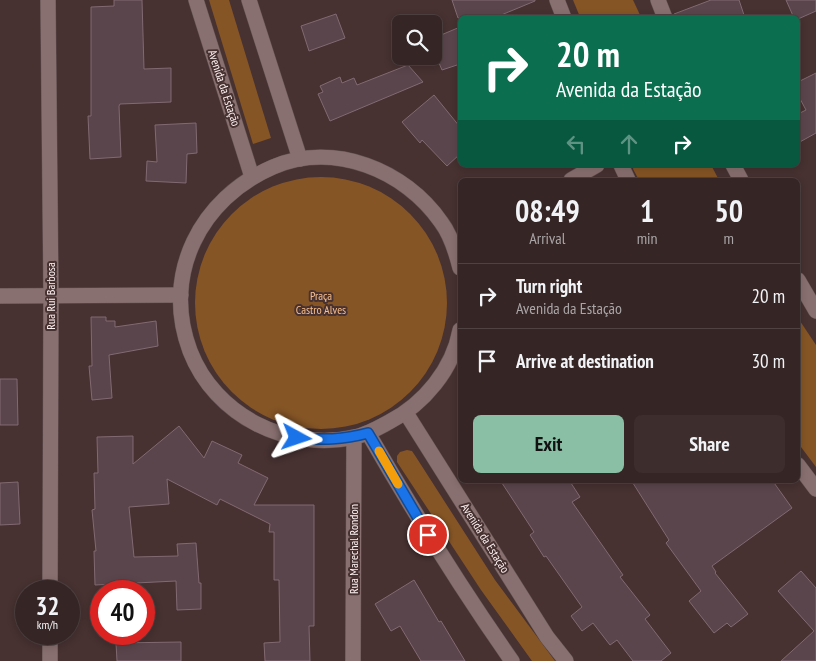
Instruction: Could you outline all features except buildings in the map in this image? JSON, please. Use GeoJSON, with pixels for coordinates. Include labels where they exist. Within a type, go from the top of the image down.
{"type":"FeatureCollection","features":[{"type":"Feature","properties":{"kind":"street","name":"Rua Rui Barbosa"},"geometry":{"type":"LineString","coordinates":[[48,0],[51,295],[50,580]]}},
{"type":"Feature","properties":{"kind":"street","name":"Avenida da Estação"},"geometry":{"type":"LineString","coordinates":[[196,0],[252,177]]}},
{"type":"Feature","properties":{"kind":"street"},"geometry":{"type":"LineString","coordinates":[[250,0],[300,160]]}},
{"type":"Feature","properties":{"kind":"street"},"geometry":{"type":"LineString","coordinates":[[557,0],[563,15]]}},
{"type":"Feature","properties":{"kind":"street"},"geometry":{"type":"LineString","coordinates":[[658,0],[664,15]]}},
{"type":"Feature","properties":{"kind":"street"},"geometry":{"type":"LineString","coordinates":[[457,246],[426,202],[405,184],[389,175],[355,161],[328,158],[300,160],[276,166],[252,177],[232,190],[215,207],[201,226],[190,248],[184,271],[181,295],[182,324],[190,351],[203,377],[221,399],[244,418],[269,431],[297,438],[326,441],[361,435],[406,413],[429,392],[446,367],[458,338]]}},
{"type":"Feature","properties":{"kind":"street"},"geometry":{"type":"LineString","coordinates":[[574,178],[594,167]]}},
{"type":"Feature","properties":{"kind":"street"},"geometry":{"type":"LineString","coordinates":[[800,283],[816,311]]}},
{"type":"Feature","properties":{"kind":"street"},"geometry":{"type":"LineString","coordinates":[[0,296],[181,295]]}},
{"type":"Feature","properties":{"kind":"street","name":"Avenida da Estação"},"geometry":{"type":"LineString","coordinates":[[406,413],[547,637],[566,661]]}},
{"type":"Feature","properties":{"kind":"street"},"geometry":{"type":"LineString","coordinates":[[361,435],[469,600],[512,661]]}},
{"type":"Feature","properties":{"kind":"street","name":"Rua Marechal Rondon"},"geometry":{"type":"LineString","coordinates":[[353,661],[361,435]]}},
{"type":"Feature","properties":{"kind":"street"},"geometry":{"type":"LineString","coordinates":[[800,468],[816,489]]}},
{"type":"Feature","properties":{"kind":"street"},"geometry":{"type":"LineString","coordinates":[[50,645],[50,661]]}},
{"type":"Feature","properties":{"kind":"green space"},"geometry":{"type":"Polygon","coordinates":[[[209,0],[229,0],[271,138],[253,144],[209,0]]]}},
{"type":"Feature","properties":{"kind":"green space"},"geometry":{"type":"Polygon","coordinates":[[[573,0],[633,0],[640,15],[579,15],[573,0]]]}},
{"type":"Feature","properties":{"kind":"green space"},"geometry":{"type":"Polygon","coordinates":[[[634,167],[712,167],[718,178],[638,178],[634,167]]]}},
{"type":"Feature","properties":{"kind":"green space","name":"Praça Castro Alves"},"geometry":{"type":"Polygon","coordinates":[[[309,177],[333,177],[369,186],[391,198],[410,214],[426,233],[438,255],[445,278],[447,303],[445,328],[438,351],[426,373],[410,392],[391,408],[369,420],[333,429],[309,429],[273,420],[251,408],[224,383],[216,373],[200,340],[195,315],[195,291],[204,255],[216,233],[241,206],[251,198],[284,182],[309,177]]]}},
{"type":"Feature","properties":{"kind":"green space"},"geometry":{"type":"Polygon","coordinates":[[[800,321],[816,345],[816,467],[800,446],[800,321]]]}},
{"type":"Feature","properties":{"kind":"green space"},"geometry":{"type":"Polygon","coordinates":[[[412,451],[495,580],[555,661],[532,661],[481,590],[397,462],[397,456],[400,452],[412,451]]]}},
{"type":"Feature","properties":{"kind":"slow traffic"},"geometry":{"type":"LineString","coordinates":[[379,451],[398,484]]}},
{"type":"Feature","properties":{"kind":"route"},"geometry":{"type":"LineString","coordinates":[[297,438],[326,441],[368,433],[428,535]]}}]}
